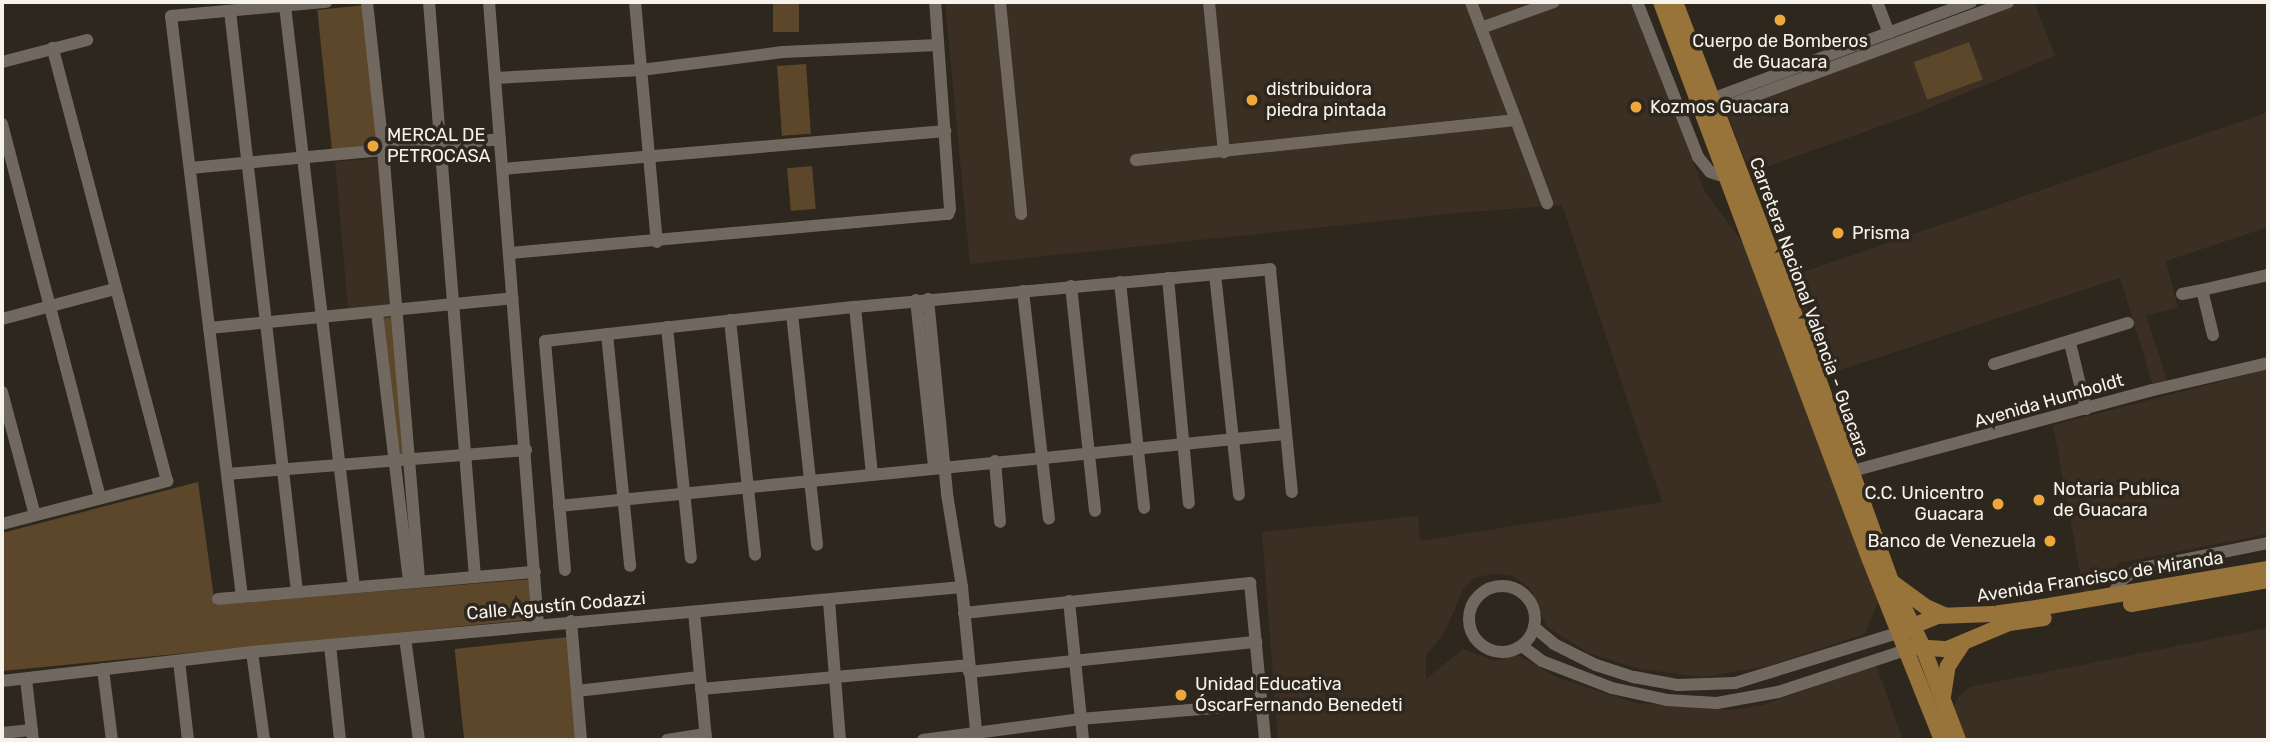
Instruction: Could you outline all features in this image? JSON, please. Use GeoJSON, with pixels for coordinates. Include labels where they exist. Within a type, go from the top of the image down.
{"type":"FeatureCollection","features":[{"type":"Feature","properties":{"kind":"main road","name":"Carretera Nacional Valencia - Guacara"},"geometry":{"type":"LineString","coordinates":[[1661,2],[1802,334],[1845,474],[1891,581],[1905,629]]}},
{"type":"Feature","properties":{"kind":"main road","name":"Carretera Nacional Valencia - Guacara"},"geometry":{"type":"LineString","coordinates":[[1675,2],[1728,178],[1905,629],[1943,697],[1958,740]]}},
{"type":"Feature","properties":{"kind":"main road","name":"Avenida Francisco de Miranda"},"geometry":{"type":"LineString","coordinates":[[1905,629],[1944,615],[1993,614],[2110,597],[2268,569]]}},
{"type":"Feature","properties":{"kind":"main road","name":"Avenida Francisco de Miranda"},"geometry":{"type":"LineString","coordinates":[[1914,648],[1947,649],[2008,624],[2268,580]]}},
{"type":"Feature","properties":{"kind":"main road"},"geometry":{"type":"LineString","coordinates":[[1891,581],[1926,607],[1944,615]]}},
{"type":"Feature","properties":{"kind":"main road"},"geometry":{"type":"LineString","coordinates":[[1943,697],[1948,666],[1967,639]]}},
{"type":"Feature","properties":{"kind":"main road","name":"Carretera Nacional Valencia - Guacara"},"geometry":{"type":"LineString","coordinates":[[1914,648],[1942,740]]}},
{"type":"Feature","properties":{"kind":"street"},"geometry":{"type":"LineString","coordinates":[[242,597],[171,16],[326,2]]}},
{"type":"Feature","properties":{"kind":"street"},"geometry":{"type":"LineString","coordinates":[[367,2],[383,150],[409,459],[414,582]]}},
{"type":"Feature","properties":{"kind":"street"},"geometry":{"type":"LineString","coordinates":[[429,2],[475,577]]}},
{"type":"Feature","properties":{"kind":"street"},"geometry":{"type":"LineString","coordinates":[[489,2],[536,572],[538,625]]}},
{"type":"Feature","properties":{"kind":"street"},"geometry":{"type":"LineString","coordinates":[[635,2],[657,242]]}},
{"type":"Feature","properties":{"kind":"street"},"geometry":{"type":"LineString","coordinates":[[510,253],[943,217],[950,209],[935,2]]}},
{"type":"Feature","properties":{"kind":"street"},"geometry":{"type":"LineString","coordinates":[[1000,2],[1021,214]]}},
{"type":"Feature","properties":{"kind":"street"},"geometry":{"type":"LineString","coordinates":[[1209,2],[1223,152]]}},
{"type":"Feature","properties":{"kind":"street"},"geometry":{"type":"LineString","coordinates":[[1471,2],[1547,203]]}},
{"type":"Feature","properties":{"kind":"street"},"geometry":{"type":"LineString","coordinates":[[1481,27],[1553,2]]}},
{"type":"Feature","properties":{"kind":"street"},"geometry":{"type":"LineString","coordinates":[[1637,2],[1698,158],[1710,172],[1728,178]]}},
{"type":"Feature","properties":{"kind":"street"},"geometry":{"type":"LineString","coordinates":[[1877,2],[1889,33]]}},
{"type":"Feature","properties":{"kind":"street"},"geometry":{"type":"LineString","coordinates":[[1707,107],[1971,2]]}},
{"type":"Feature","properties":{"kind":"street"},"geometry":{"type":"LineString","coordinates":[[1707,107],[2001,3]]}},
{"type":"Feature","properties":{"kind":"street"},"geometry":{"type":"LineString","coordinates":[[285,6],[354,587]]}},
{"type":"Feature","properties":{"kind":"street"},"geometry":{"type":"LineString","coordinates":[[230,11],[297,592]]}},
{"type":"Feature","properties":{"kind":"street"},"geometry":{"type":"LineString","coordinates":[[2,62],[88,40]]}},
{"type":"Feature","properties":{"kind":"street"},"geometry":{"type":"LineString","coordinates":[[495,78],[641,71],[783,52],[938,45]]}},
{"type":"Feature","properties":{"kind":"street"},"geometry":{"type":"LineString","coordinates":[[2,524],[167,481],[53,48]]}},
{"type":"Feature","properties":{"kind":"street"},"geometry":{"type":"LineString","coordinates":[[1136,160],[1516,120]]}},
{"type":"Feature","properties":{"kind":"street"},"geometry":{"type":"LineString","coordinates":[[2,124],[100,498]]}},
{"type":"Feature","properties":{"kind":"street"},"geometry":{"type":"LineString","coordinates":[[503,169],[945,131]]}},
{"type":"Feature","properties":{"kind":"street"},"geometry":{"type":"LineString","coordinates":[[190,168],[500,139]]}},
{"type":"Feature","properties":{"kind":"street"},"geometry":{"type":"LineString","coordinates":[[565,570],[545,341],[730,320],[1023,290],[1270,269],[1292,492]]}},
{"type":"Feature","properties":{"kind":"street"},"geometry":{"type":"LineString","coordinates":[[1215,274],[1239,495]]}},
{"type":"Feature","properties":{"kind":"street"},"geometry":{"type":"LineString","coordinates":[[2182,294],[2268,275]]}},
{"type":"Feature","properties":{"kind":"street"},"geometry":{"type":"LineString","coordinates":[[1168,278],[1189,503]]}},
{"type":"Feature","properties":{"kind":"street"},"geometry":{"type":"LineString","coordinates":[[1119,282],[1144,508]]}},
{"type":"Feature","properties":{"kind":"street"},"geometry":{"type":"LineString","coordinates":[[1071,286],[1095,511]]}},
{"type":"Feature","properties":{"kind":"street"},"geometry":{"type":"LineString","coordinates":[[2,319],[115,289]]}},
{"type":"Feature","properties":{"kind":"street"},"geometry":{"type":"LineString","coordinates":[[1023,290],[1049,519]]}},
{"type":"Feature","properties":{"kind":"street"},"geometry":{"type":"LineString","coordinates":[[2202,290],[2213,335]]}},
{"type":"Feature","properties":{"kind":"street"},"geometry":{"type":"LineString","coordinates":[[209,328],[513,298]]}},
{"type":"Feature","properties":{"kind":"street"},"geometry":{"type":"LineString","coordinates":[[922,300],[939,467],[962,587],[977,737]]}},
{"type":"Feature","properties":{"kind":"street"},"geometry":{"type":"LineString","coordinates":[[855,307],[872,474]]}},
{"type":"Feature","properties":{"kind":"street"},"geometry":{"type":"LineString","coordinates":[[377,313],[394,460],[414,582]]}},
{"type":"Feature","properties":{"kind":"street"},"geometry":{"type":"LineString","coordinates":[[792,314],[817,545]]}},
{"type":"Feature","properties":{"kind":"street"},"geometry":{"type":"LineString","coordinates":[[730,320],[755,555]]}},
{"type":"Feature","properties":{"kind":"street"},"geometry":{"type":"LineString","coordinates":[[1994,364],[2070,343],[2128,323]]}},
{"type":"Feature","properties":{"kind":"street"},"geometry":{"type":"LineString","coordinates":[[667,327],[691,558]]}},
{"type":"Feature","properties":{"kind":"street"},"geometry":{"type":"LineString","coordinates":[[607,334],[630,566]]}},
{"type":"Feature","properties":{"kind":"street"},"geometry":{"type":"LineString","coordinates":[[2070,343],[2086,409]]}},
{"type":"Feature","properties":{"kind":"street","name":"Avenida Humboldt"},"geometry":{"type":"LineString","coordinates":[[1845,474],[2268,363]]}},
{"type":"Feature","properties":{"kind":"street"},"geometry":{"type":"LineString","coordinates":[[2,391],[35,515]]}},
{"type":"Feature","properties":{"kind":"street"},"geometry":{"type":"LineString","coordinates":[[559,506],[1285,434]]}},
{"type":"Feature","properties":{"kind":"street"},"geometry":{"type":"LineString","coordinates":[[227,474],[526,450]]}},
{"type":"Feature","properties":{"kind":"street"},"geometry":{"type":"LineString","coordinates":[[995,461],[1000,522]]}},
{"type":"Feature","properties":{"kind":"street"},"geometry":{"type":"LineString","coordinates":[[2110,597],[2124,578],[2138,569],[2268,543]]}},
{"type":"Feature","properties":{"kind":"street"},"geometry":{"type":"LineString","coordinates":[[218,599],[536,572]]}},
{"type":"Feature","properties":{"kind":"street"},"geometry":{"type":"LineString","coordinates":[[964,613],[1250,583],[1265,740]]}},
{"type":"Feature","properties":{"kind":"street","name":"Calle Agustín Codazzi"},"geometry":{"type":"LineString","coordinates":[[2,681],[252,652],[962,587]]}},
{"type":"Feature","properties":{"kind":"street"},"geometry":{"type":"LineString","coordinates":[[1513,587],[1531,603],[1534,627],[1522,646],[1498,652],[1486,649],[1471,630],[1471,606],[1488,589],[1513,587]]}},
{"type":"Feature","properties":{"kind":"street"},"geometry":{"type":"LineString","coordinates":[[829,601],[840,740]]}},
{"type":"Feature","properties":{"kind":"street"},"geometry":{"type":"LineString","coordinates":[[1069,601],[1083,740]]}},
{"type":"Feature","properties":{"kind":"street"},"geometry":{"type":"LineString","coordinates":[[667,740],[706,737],[694,612]]}},
{"type":"Feature","properties":{"kind":"street"},"geometry":{"type":"LineString","coordinates":[[571,621],[581,740]]}},
{"type":"Feature","properties":{"kind":"street"},"geometry":{"type":"LineString","coordinates":[[1534,627],[1554,644],[1596,665],[1634,677],[1678,685],[1735,683],[1905,629]]}},
{"type":"Feature","properties":{"kind":"street"},"geometry":{"type":"LineString","coordinates":[[405,638],[419,740]]}},
{"type":"Feature","properties":{"kind":"street"},"geometry":{"type":"LineString","coordinates":[[577,691],[700,683],[836,679],[1074,662],[1256,642]]}},
{"type":"Feature","properties":{"kind":"street"},"geometry":{"type":"LineString","coordinates":[[330,645],[340,740]]}},
{"type":"Feature","properties":{"kind":"street"},"geometry":{"type":"LineString","coordinates":[[1522,646],[1542,661],[1612,688],[1667,700],[1717,703],[1778,692],[1914,648]]}},
{"type":"Feature","properties":{"kind":"street"},"geometry":{"type":"LineString","coordinates":[[252,652],[264,740]]}},
{"type":"Feature","properties":{"kind":"street"},"geometry":{"type":"LineString","coordinates":[[179,661],[188,740]]}},
{"type":"Feature","properties":{"kind":"street"},"geometry":{"type":"LineString","coordinates":[[103,669],[112,740]]}},
{"type":"Feature","properties":{"kind":"street"},"geometry":{"type":"LineString","coordinates":[[2,733],[32,735],[26,679]]}},
{"type":"Feature","properties":{"kind":"street"},"geometry":{"type":"LineString","coordinates":[[923,740],[977,737],[1080,719],[1262,704]]}},
{"type":"Feature","properties":{"kind":"shaded area"},"geometry":{"type":"Polygon","coordinates":[[[773,2],[799,2],[799,32],[773,32],[773,2]]]}},
{"type":"Feature","properties":{"kind":"shaded area"},"geometry":{"type":"Polygon","coordinates":[[[945,2],[1632,2],[1705,192],[1746,247],[1878,602],[1865,634],[1768,666],[1703,677],[1639,669],[1589,653],[1547,627],[1530,588],[1511,575],[1492,574],[1474,578],[1463,589],[1446,630],[1426,656],[1426,679],[1463,649],[1495,661],[1516,654],[1556,677],[1635,703],[1730,710],[1763,705],[1876,665],[1903,740],[1278,740],[1262,532],[1418,516],[1420,541],[1662,502],[1562,205],[1458,213],[970,264],[945,2]]]}},
{"type":"Feature","properties":{"kind":"shaded area"},"geometry":{"type":"Polygon","coordinates":[[[2022,2],[2034,2],[2055,56],[1917,113],[1750,173],[1727,113],[2022,2]]]}},
{"type":"Feature","properties":{"kind":"shaded area"},"geometry":{"type":"Polygon","coordinates":[[[365,5],[380,147],[332,152],[317,10],[365,5]]]}},
{"type":"Feature","properties":{"kind":"shaded area"},"geometry":{"type":"Polygon","coordinates":[[[1969,42],[1983,80],[1927,100],[1914,62],[1969,42]]]}},
{"type":"Feature","properties":{"kind":"shaded area"},"geometry":{"type":"Polygon","coordinates":[[[806,64],[811,134],[782,136],[777,66],[806,64]]]}},
{"type":"Feature","properties":{"kind":"shaded area"},"geometry":{"type":"Polygon","coordinates":[[[2268,112],[2268,227],[2166,261],[2178,308],[2146,315],[2167,380],[2153,385],[2120,278],[1825,375],[1789,277],[2268,112]]]}},
{"type":"Feature","properties":{"kind":"shaded area"},"geometry":{"type":"Polygon","coordinates":[[[379,158],[392,306],[348,310],[335,162],[379,158]]]}},
{"type":"Feature","properties":{"kind":"shaded area"},"geometry":{"type":"Polygon","coordinates":[[[812,166],[816,209],[791,211],[787,168],[812,166]]]}},
{"type":"Feature","properties":{"kind":"shaded area"},"geometry":{"type":"Polygon","coordinates":[[[393,317],[404,455],[397,456],[382,318],[393,317]]]}},
{"type":"Feature","properties":{"kind":"shaded area"},"geometry":{"type":"Polygon","coordinates":[[[2265,370],[2268,374],[2268,534],[2119,563],[2110,577],[2084,594],[2053,425],[2265,370]]]}},
{"type":"Feature","properties":{"kind":"shaded area"},"geometry":{"type":"Polygon","coordinates":[[[198,482],[215,605],[532,579],[535,619],[2,671],[2,533],[198,482]]]}},
{"type":"Feature","properties":{"kind":"shaded area"},"geometry":{"type":"Polygon","coordinates":[[[2268,628],[2268,740],[1964,740],[1953,709],[1958,697],[1970,687],[2268,628]]]}},
{"type":"Feature","properties":{"kind":"shaded area"},"geometry":{"type":"Polygon","coordinates":[[[568,637],[579,739],[464,740],[455,649],[568,637]]]}},
{"type":"Feature","properties":{"kind":"place","name":"Cuerpo de Bomberos de Guacara"},"geometry":{"type":"Point","coordinates":[1780,20]}},
{"type":"Feature","properties":{"kind":"place","name":"distribuidora piedra pintada"},"geometry":{"type":"Point","coordinates":[1252,100]}},
{"type":"Feature","properties":{"kind":"place","name":"Kozmos Guacara"},"geometry":{"type":"Point","coordinates":[1636,107]}},
{"type":"Feature","properties":{"kind":"place","name":"MERCAL DE PETROCASA"},"geometry":{"type":"Point","coordinates":[373,146]}},
{"type":"Feature","properties":{"kind":"place","name":"Prisma"},"geometry":{"type":"Point","coordinates":[1838,233]}},
{"type":"Feature","properties":{"kind":"place","name":"Notaria Publica de Guacara"},"geometry":{"type":"Point","coordinates":[2039,500]}},
{"type":"Feature","properties":{"kind":"place","name":"C.C. Unicentro Guacara"},"geometry":{"type":"Point","coordinates":[1998,504]}},
{"type":"Feature","properties":{"kind":"place","name":"Banco de Venezuela"},"geometry":{"type":"Point","coordinates":[2050,541]}},
{"type":"Feature","properties":{"kind":"place","name":"Unidad Educativa ÓscarFernando Benedeti"},"geometry":{"type":"Point","coordinates":[1181,695]}}]}
